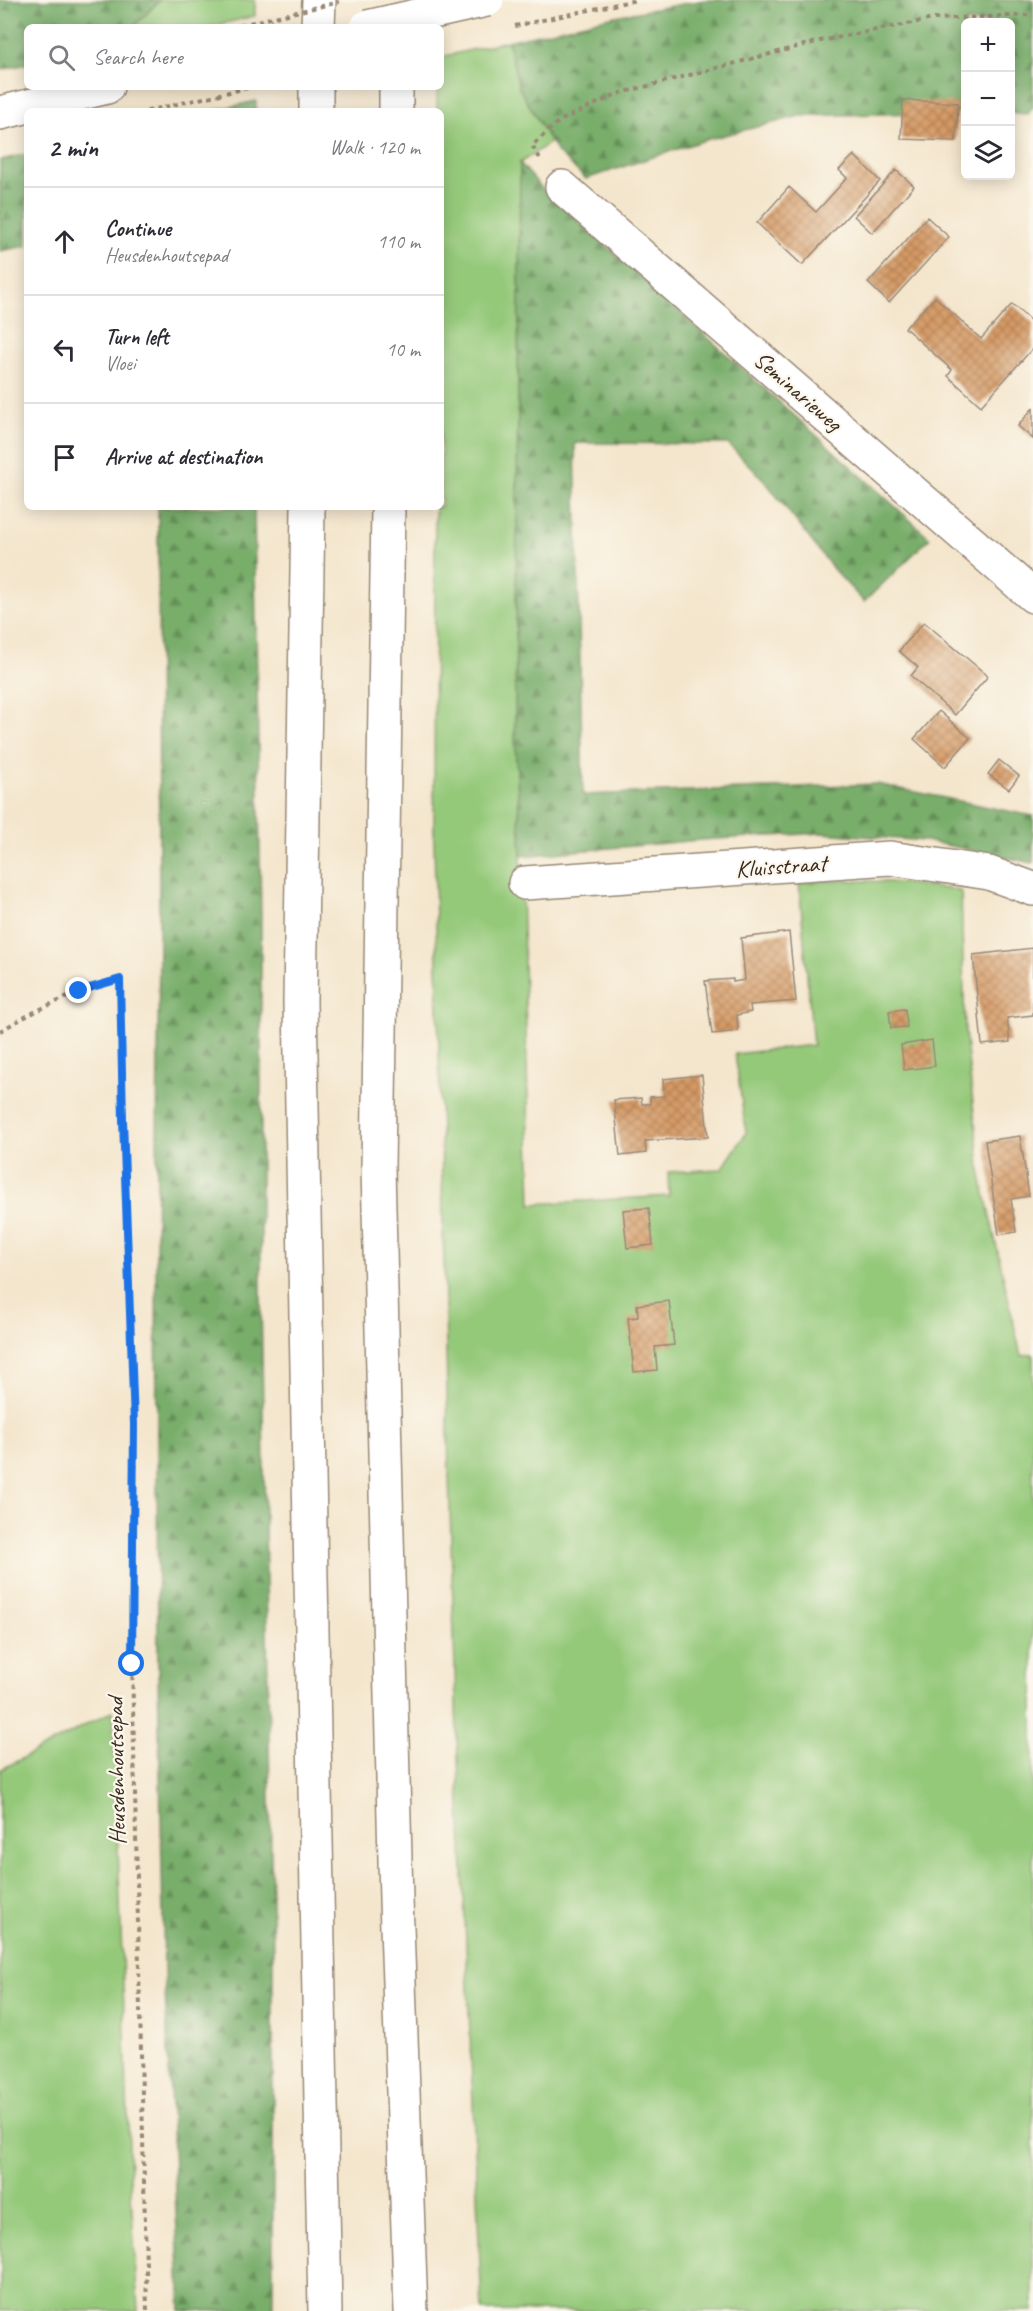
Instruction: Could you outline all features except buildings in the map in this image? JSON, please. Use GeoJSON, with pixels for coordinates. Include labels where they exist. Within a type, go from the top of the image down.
{"type":"FeatureCollection","features":[{"type":"Feature","properties":{"kind":"main road"},"geometry":{"type":"LineString","coordinates":[[318,24],[319,0]]}},
{"type":"Feature","properties":{"kind":"main road"},"geometry":{"type":"LineString","coordinates":[[399,0],[399,24]]}},
{"type":"Feature","properties":{"kind":"main road"},"geometry":{"type":"LineString","coordinates":[[380,24],[487,0]]}},
{"type":"Feature","properties":{"kind":"main road"},"geometry":{"type":"LineString","coordinates":[[0,113],[95,90]]}},
{"type":"Feature","properties":{"kind":"main road"},"geometry":{"type":"LineString","coordinates":[[315,108],[316,90]]}},
{"type":"Feature","properties":{"kind":"main road"},"geometry":{"type":"LineString","coordinates":[[396,90],[396,108]]}},
{"type":"Feature","properties":{"kind":"main road","name":"Seminarieweg"},"geometry":{"type":"LineString","coordinates":[[562,187],[1033,596]]}},
{"type":"Feature","properties":{"kind":"main road"},"geometry":{"type":"LineString","coordinates":[[308,510],[300,1002],[325,2311]]}},
{"type":"Feature","properties":{"kind":"main road"},"geometry":{"type":"LineString","coordinates":[[388,510],[378,1167],[396,1900],[411,2311]]}},
{"type":"Feature","properties":{"kind":"main road","name":"Kluisstraat"},"geometry":{"type":"LineString","coordinates":[[525,883],[890,858],[989,873],[1033,889]]}},
{"type":"Feature","properties":{"kind":"path"},"geometry":{"type":"LineString","coordinates":[[245,24],[349,0]]}},
{"type":"Feature","properties":{"kind":"path"},"geometry":{"type":"LineString","coordinates":[[560,15],[636,0]]}},
{"type":"Feature","properties":{"kind":"path"},"geometry":{"type":"LineString","coordinates":[[562,187],[531,146],[559,121],[617,94],[831,39],[933,19],[1033,15]]}},
{"type":"Feature","properties":{"kind":"path"},"geometry":{"type":"LineString","coordinates":[[160,108],[238,90]]}},
{"type":"Feature","properties":{"kind":"path","name":"Heusdenhoutsepad"},"geometry":{"type":"LineString","coordinates":[[0,1031],[38,1009],[79,991],[120,979],[134,1424],[132,1664],[147,2311]]}},
{"type":"Feature","properties":{"kind":"green space"},"geometry":{"type":"Polygon","coordinates":[[[0,0],[160,0],[136,24],[24,24],[24,65],[0,70],[0,0]]]}},
{"type":"Feature","properties":{"kind":"green space"},"geometry":{"type":"Polygon","coordinates":[[[160,0],[255,0],[255,16],[221,24],[136,24],[160,0]]]}},
{"type":"Feature","properties":{"kind":"green space"},"geometry":{"type":"Polygon","coordinates":[[[705,0],[1033,0],[1033,107],[1028,114],[1015,113],[1015,18],[961,18],[961,112],[800,116],[705,140],[586,179],[557,152],[519,88],[508,41],[615,16],[705,0]]]}},
{"type":"Feature","properties":{"kind":"green space"},"geometry":{"type":"Polygon","coordinates":[[[508,41],[519,88],[551,142],[520,163],[515,733],[521,856],[531,1204],[669,1196],[668,1172],[722,1169],[746,1133],[735,1054],[813,1045],[799,883],[840,880],[880,881],[961,891],[965,1031],[981,1176],[1021,1356],[1033,1354],[1033,2311],[482,2311],[457,1736],[434,840],[435,510],[444,510],[444,108],[437,108],[437,90],[444,90],[444,56],[508,41]]]}},
{"type":"Feature","properties":{"kind":"green space"},"geometry":{"type":"Polygon","coordinates":[[[256,101],[256,108],[225,108],[256,101]]]}},
{"type":"Feature","properties":{"kind":"green space"},"geometry":{"type":"Polygon","coordinates":[[[24,155],[24,247],[0,251],[0,160],[24,155]]]}},
{"type":"Feature","properties":{"kind":"green space"},"geometry":{"type":"Polygon","coordinates":[[[520,163],[541,187],[930,538],[864,602],[834,570],[765,481],[728,444],[575,443],[583,795],[877,784],[1033,816],[1033,863],[926,841],[822,833],[700,840],[521,856],[515,733],[520,163]]]}},
{"type":"Feature","properties":{"kind":"green space"},"geometry":{"type":"Polygon","coordinates":[[[158,510],[254,510],[261,914],[261,1299],[273,1959],[273,2311],[181,2311],[164,1970],[158,1677],[156,1254],[159,937],[158,510]]]}},
{"type":"Feature","properties":{"kind":"green space"},"geometry":{"type":"Polygon","coordinates":[[[113,1711],[130,2175],[138,2311],[0,2311],[0,1770],[113,1711]]]}},
{"type":"Feature","properties":{"kind":"route"},"geometry":{"type":"LineString","coordinates":[[79,991],[120,979],[134,1424],[132,1664]]}}]}
